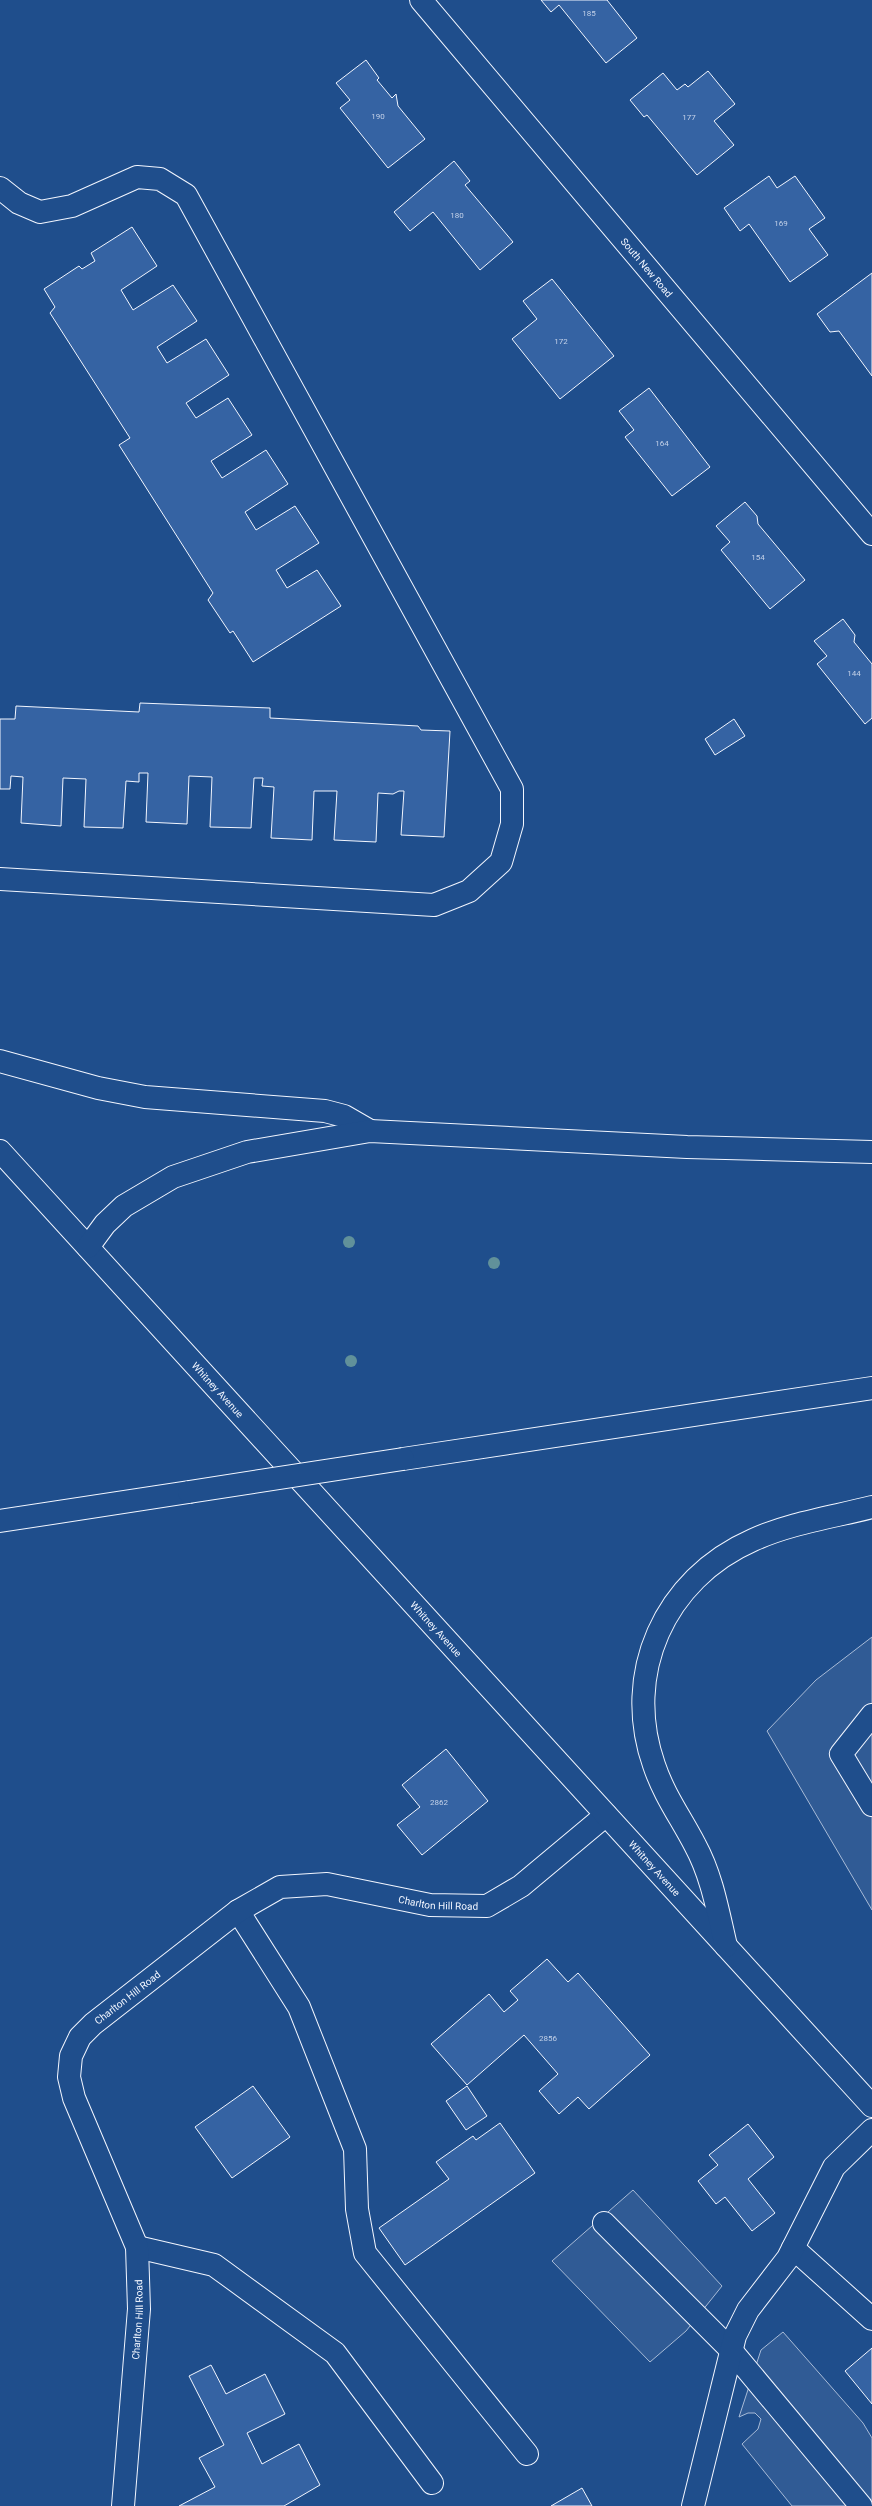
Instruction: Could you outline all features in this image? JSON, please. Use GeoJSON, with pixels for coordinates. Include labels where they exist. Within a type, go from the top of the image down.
{"type":"FeatureCollection","features":[{"type":"Feature","properties":{"kind":"main road","name":"South New Road"},"geometry":{"type":"LineString","coordinates":[[421,0],[872,534]]}},
{"type":"Feature","properties":{"kind":"main road"},"geometry":{"type":"LineString","coordinates":[[0,188],[19,203],[40,212],[72,206],[137,177],[160,179],[186,195],[512,789],[512,824],[501,862],[469,891],[434,905],[0,879]]}},
{"type":"Feature","properties":{"kind":"main road"},"geometry":{"type":"LineString","coordinates":[[0,1061],[98,1088],[145,1096],[325,1111],[344,1116],[370,1132]]}},
{"type":"Feature","properties":{"kind":"main road"},"geometry":{"type":"LineString","coordinates":[[88,1247],[105,1224],[124,1206],[173,1177],[247,1152],[370,1132],[687,1147],[872,1152]]}},
{"type":"Feature","properties":{"kind":"main road","name":"Whitney Avenue"},"geometry":{"type":"LineString","coordinates":[[0,1151],[872,2106]]}},
{"type":"Feature","properties":{"kind":"main road"},"geometry":{"type":"LineString","coordinates":[[0,1521],[872,1388]]}},
{"type":"Feature","properties":{"kind":"main road"},"geometry":{"type":"LineString","coordinates":[[726,1946],[704,1864],[695,1845],[669,1802],[650,1752],[642,1697],[649,1656],[667,1615],[681,1595],[694,1579],[728,1552],[753,1539],[872,1507]]}},
{"type":"Feature","properties":{"kind":"main road"},"geometry":{"type":"LineString","coordinates":[[872,1715],[841,1754],[872,1805]]}},
{"type":"Feature","properties":{"kind":"main road","name":"Charlton Hill Road"},"geometry":{"type":"LineString","coordinates":[[123,2506],[139,2309],[137,2247],[74,2098],[69,2077],[71,2056],[80,2037],[93,2024],[238,1911],[280,1887],[328,1884],[430,1905],[487,1906],[521,1886],[606,1815]]}},
{"type":"Feature","properties":{"kind":"main road"},"geometry":{"type":"LineString","coordinates":[[238,1911],[299,2007],[355,2149],[357,2209],[365,2253],[527,2454]]}},
{"type":"Feature","properties":{"kind":"main road"},"geometry":{"type":"LineString","coordinates":[[693,2506],[698,2491],[730,2349],[748,2310],[775,2277],[793,2248],[834,2167],[872,2130]]}},
{"type":"Feature","properties":{"kind":"main road"},"geometry":{"type":"LineString","coordinates":[[604,2223],[730,2349],[861,2506]]}},
{"type":"Feature","properties":{"kind":"main road"},"geometry":{"type":"LineString","coordinates":[[137,2247],[214,2265],[334,2353],[432,2483]]}},
{"type":"Feature","properties":{"kind":"main road"},"geometry":{"type":"LineString","coordinates":[[793,2248],[872,2319]]}},
{"type":"Feature","properties":{"kind":"shaded area"},"geometry":{"type":"Polygon","coordinates":[[[872,1637],[872,1910],[767,1731],[816,1680],[872,1637]]]}},
{"type":"Feature","properties":{"kind":"shaded area"},"geometry":{"type":"Polygon","coordinates":[[[633,2190],[722,2286],[686,2331],[650,2362],[552,2261],[633,2190]]]}},
{"type":"Feature","properties":{"kind":"shaded area"},"geometry":{"type":"Polygon","coordinates":[[[783,2332],[863,2423],[872,2438],[872,2506],[792,2506],[742,2444],[758,2429],[761,2419],[755,2413],[748,2413],[739,2417],[761,2350],[783,2332]]]}},
{"type":"Feature","properties":{"kind":"building"},"geometry":{"type":"Polygon","coordinates":[[[541,0],[607,0],[637,38],[606,63],[559,5],[551,12],[541,0]]]}},
{"type":"Feature","properties":{"kind":"building"},"geometry":{"type":"Polygon","coordinates":[[[366,60],[379,78],[377,80],[392,98],[396,94],[398,106],[425,139],[388,168],[340,108],[350,100],[336,83],[366,60]]]}},
{"type":"Feature","properties":{"kind":"building"},"geometry":{"type":"Polygon","coordinates":[[[708,71],[735,104],[714,121],[734,145],[697,175],[647,115],[644,117],[630,100],[663,73],[677,90],[685,84],[688,87],[708,71]]]}},
{"type":"Feature","properties":{"kind":"building"},"geometry":{"type":"Polygon","coordinates":[[[454,161],[470,181],[465,185],[513,242],[480,270],[433,212],[410,231],[394,212],[454,161]]]}},
{"type":"Feature","properties":{"kind":"building"},"geometry":{"type":"Polygon","coordinates":[[[769,176],[777,188],[795,176],[825,218],[809,229],[828,255],[790,282],[749,224],[740,231],[724,208],[769,176]]]}},
{"type":"Feature","properties":{"kind":"building"},"geometry":{"type":"Polygon","coordinates":[[[132,227],[157,266],[121,290],[133,310],[173,285],[197,321],[157,347],[167,363],[206,339],[229,375],[186,403],[196,418],[228,398],[252,435],[211,461],[222,478],[266,450],[288,484],[245,512],[256,530],[295,506],[319,543],[276,570],[287,588],[317,570],[341,606],[253,662],[233,631],[230,633],[208,600],[213,593],[119,445],[130,438],[50,313],[55,307],[44,289],[79,266],[82,269],[95,261],[91,253],[132,227]]]}},
{"type":"Feature","properties":{"kind":"building"},"geometry":{"type":"Polygon","coordinates":[[[872,273],[872,376],[839,331],[830,332],[817,314],[872,273]]]}},
{"type":"Feature","properties":{"kind":"building"},"geometry":{"type":"Polygon","coordinates":[[[552,279],[614,356],[560,399],[512,339],[537,319],[523,301],[552,279]]]}},
{"type":"Feature","properties":{"kind":"building"},"geometry":{"type":"Polygon","coordinates":[[[649,388],[710,467],[672,496],[625,437],[634,430],[619,411],[649,388]]]}},
{"type":"Feature","properties":{"kind":"building"},"geometry":{"type":"Polygon","coordinates":[[[745,502],[757,516],[758,524],[805,580],[770,609],[721,550],[730,542],[716,526],[745,502]]]}},
{"type":"Feature","properties":{"kind":"building"},"geometry":{"type":"Polygon","coordinates":[[[843,619],[855,635],[854,642],[872,664],[872,718],[865,724],[817,664],[827,656],[814,641],[843,619]]]}},
{"type":"Feature","properties":{"kind":"building"},"geometry":{"type":"Polygon","coordinates":[[[140,703],[270,708],[270,718],[418,726],[421,730],[450,731],[444,837],[401,835],[404,791],[399,791],[393,794],[378,793],[376,842],[334,840],[337,791],[314,791],[312,840],[271,838],[274,787],[262,786],[263,778],[254,778],[251,828],[210,827],[212,777],[189,776],[187,824],[146,822],[148,773],[139,773],[139,782],[126,781],[123,828],[84,827],[86,779],[63,778],[61,826],[21,823],[23,777],[11,776],[10,789],[0,789],[0,719],[15,719],[16,706],[139,712],[140,703]]]}},
{"type":"Feature","properties":{"kind":"building"},"geometry":{"type":"Polygon","coordinates":[[[734,719],[745,736],[715,755],[705,739],[734,719]]]}},
{"type":"Feature","properties":{"kind":"building"},"geometry":{"type":"Polygon","coordinates":[[[446,1749],[488,1801],[422,1855],[397,1825],[420,1807],[402,1785],[446,1749]]]}},
{"type":"Feature","properties":{"kind":"building"},"geometry":{"type":"Polygon","coordinates":[[[547,1959],[568,1982],[578,1973],[650,2055],[589,2109],[578,2097],[559,2114],[539,2091],[558,2074],[524,2035],[467,2085],[431,2044],[489,1994],[504,2012],[518,2000],[510,1991],[547,1959]]]}},
{"type":"Feature","properties":{"kind":"building"},"geometry":{"type":"Polygon","coordinates":[[[253,2086],[290,2137],[232,2178],[195,2127],[253,2086]]]}},
{"type":"Feature","properties":{"kind":"building"},"geometry":{"type":"Polygon","coordinates":[[[467,2086],[487,2116],[466,2130],[446,2101],[467,2086]]]}},
{"type":"Feature","properties":{"kind":"building"},"geometry":{"type":"Polygon","coordinates":[[[500,2123],[535,2173],[405,2265],[379,2228],[449,2179],[436,2162],[473,2136],[476,2140],[500,2123]]]}},
{"type":"Feature","properties":{"kind":"building"},"geometry":{"type":"Polygon","coordinates":[[[748,2124],[774,2157],[748,2179],[775,2213],[752,2231],[725,2197],[716,2204],[698,2181],[718,2165],[709,2155],[748,2124]]]}},
{"type":"Feature","properties":{"kind":"building"},"geometry":{"type":"Polygon","coordinates":[[[872,2348],[872,2404],[845,2371],[872,2348]]]}},
{"type":"Feature","properties":{"kind":"building"},"geometry":{"type":"Polygon","coordinates":[[[211,2365],[226,2394],[265,2374],[285,2414],[247,2433],[262,2464],[299,2444],[320,2485],[284,2506],[179,2506],[215,2487],[199,2458],[224,2445],[189,2376],[211,2365]]]}},
{"type":"Feature","properties":{"kind":"building"},"geometry":{"type":"Polygon","coordinates":[[[582,2488],[592,2506],[551,2506],[582,2488]]]}}]}
